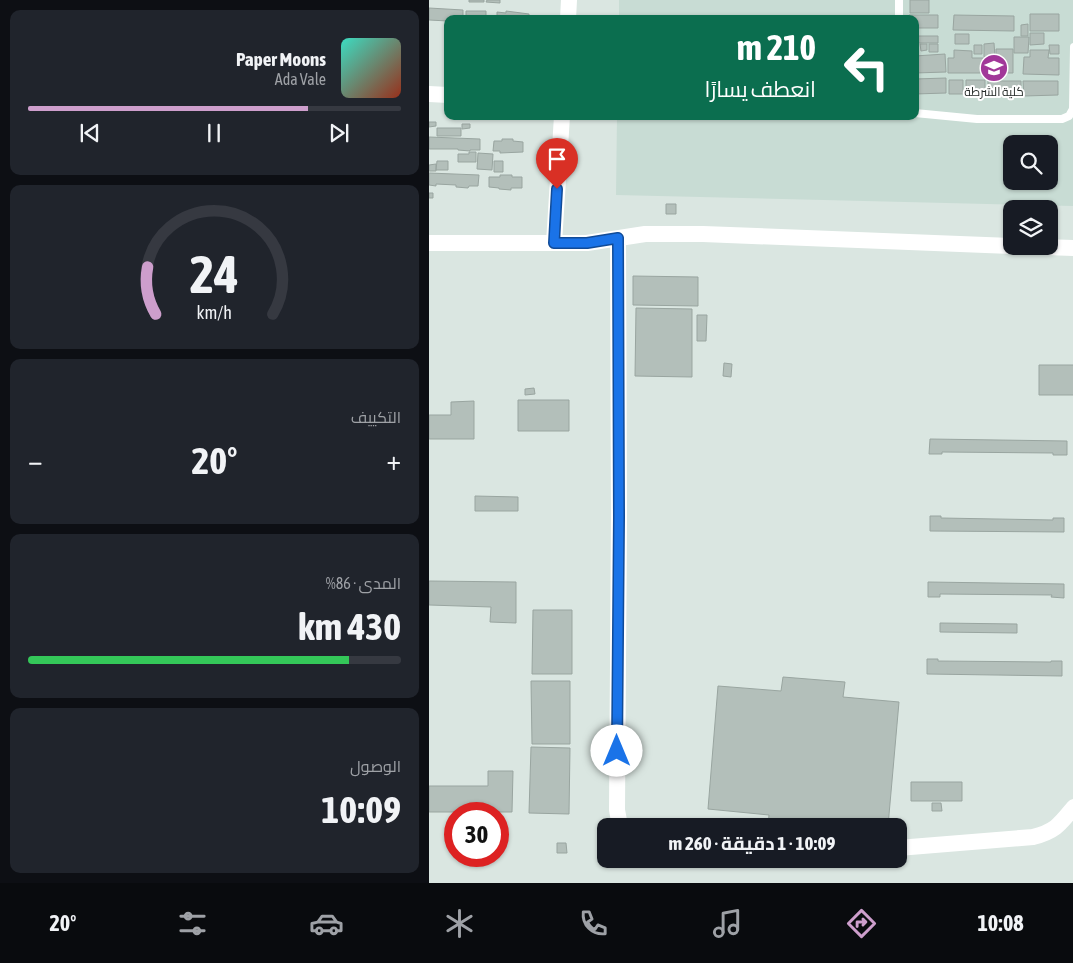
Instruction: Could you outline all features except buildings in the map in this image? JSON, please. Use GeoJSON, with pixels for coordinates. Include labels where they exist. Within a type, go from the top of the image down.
{"type":"FeatureCollection","features":[{"type":"Feature","properties":{"kind":"street"},"geometry":{"type":"LineString","coordinates":[[567,15],[569,0]]}},
{"type":"Feature","properties":{"kind":"street"},"geometry":{"type":"LineString","coordinates":[[429,94],[444,95]]}},
{"type":"Feature","properties":{"kind":"street"},"geometry":{"type":"LineString","coordinates":[[554,243],[562,120]]}},
{"type":"Feature","properties":{"kind":"street"},"geometry":{"type":"LineString","coordinates":[[429,244],[587,243],[645,234],[703,234],[1003,246]]}},
{"type":"Feature","properties":{"kind":"street"},"geometry":{"type":"LineString","coordinates":[[618,238],[618,818]]}},
{"type":"Feature","properties":{"kind":"street"},"geometry":{"type":"LineString","coordinates":[[1058,248],[1073,248]]}},
{"type":"Feature","properties":{"kind":"street"},"geometry":{"type":"LineString","coordinates":[[907,847],[1033,837],[1054,829],[1073,807]]}},
{"type":"Feature","properties":{"kind":"lane"},"geometry":{"type":"LineString","coordinates":[[899,0],[899,15]]}},
{"type":"Feature","properties":{"kind":"lane"},"geometry":{"type":"LineString","coordinates":[[919,113],[977,119],[1062,119],[1069,116],[1073,109],[1073,47]]}},
{"type":"Feature","properties":{"kind":"shaded area","name":"كلية الشرطة"},"geometry":{"type":"Polygon","coordinates":[[[619,0],[1073,0],[1073,206],[1058,206],[1058,200],[1003,200],[1003,204],[616,195],[617,120],[919,120],[919,15],[619,15],[619,0]]]}},
{"type":"Feature","properties":{"kind":"place","name":"كلية الشرطة"},"geometry":{"type":"Point","coordinates":[994,68]}},
{"type":"Feature","properties":{"kind":"route"},"geometry":{"type":"LineString","coordinates":[[557,189],[554,243],[587,243],[618,238],[619,517],[617,751]]}}]}
